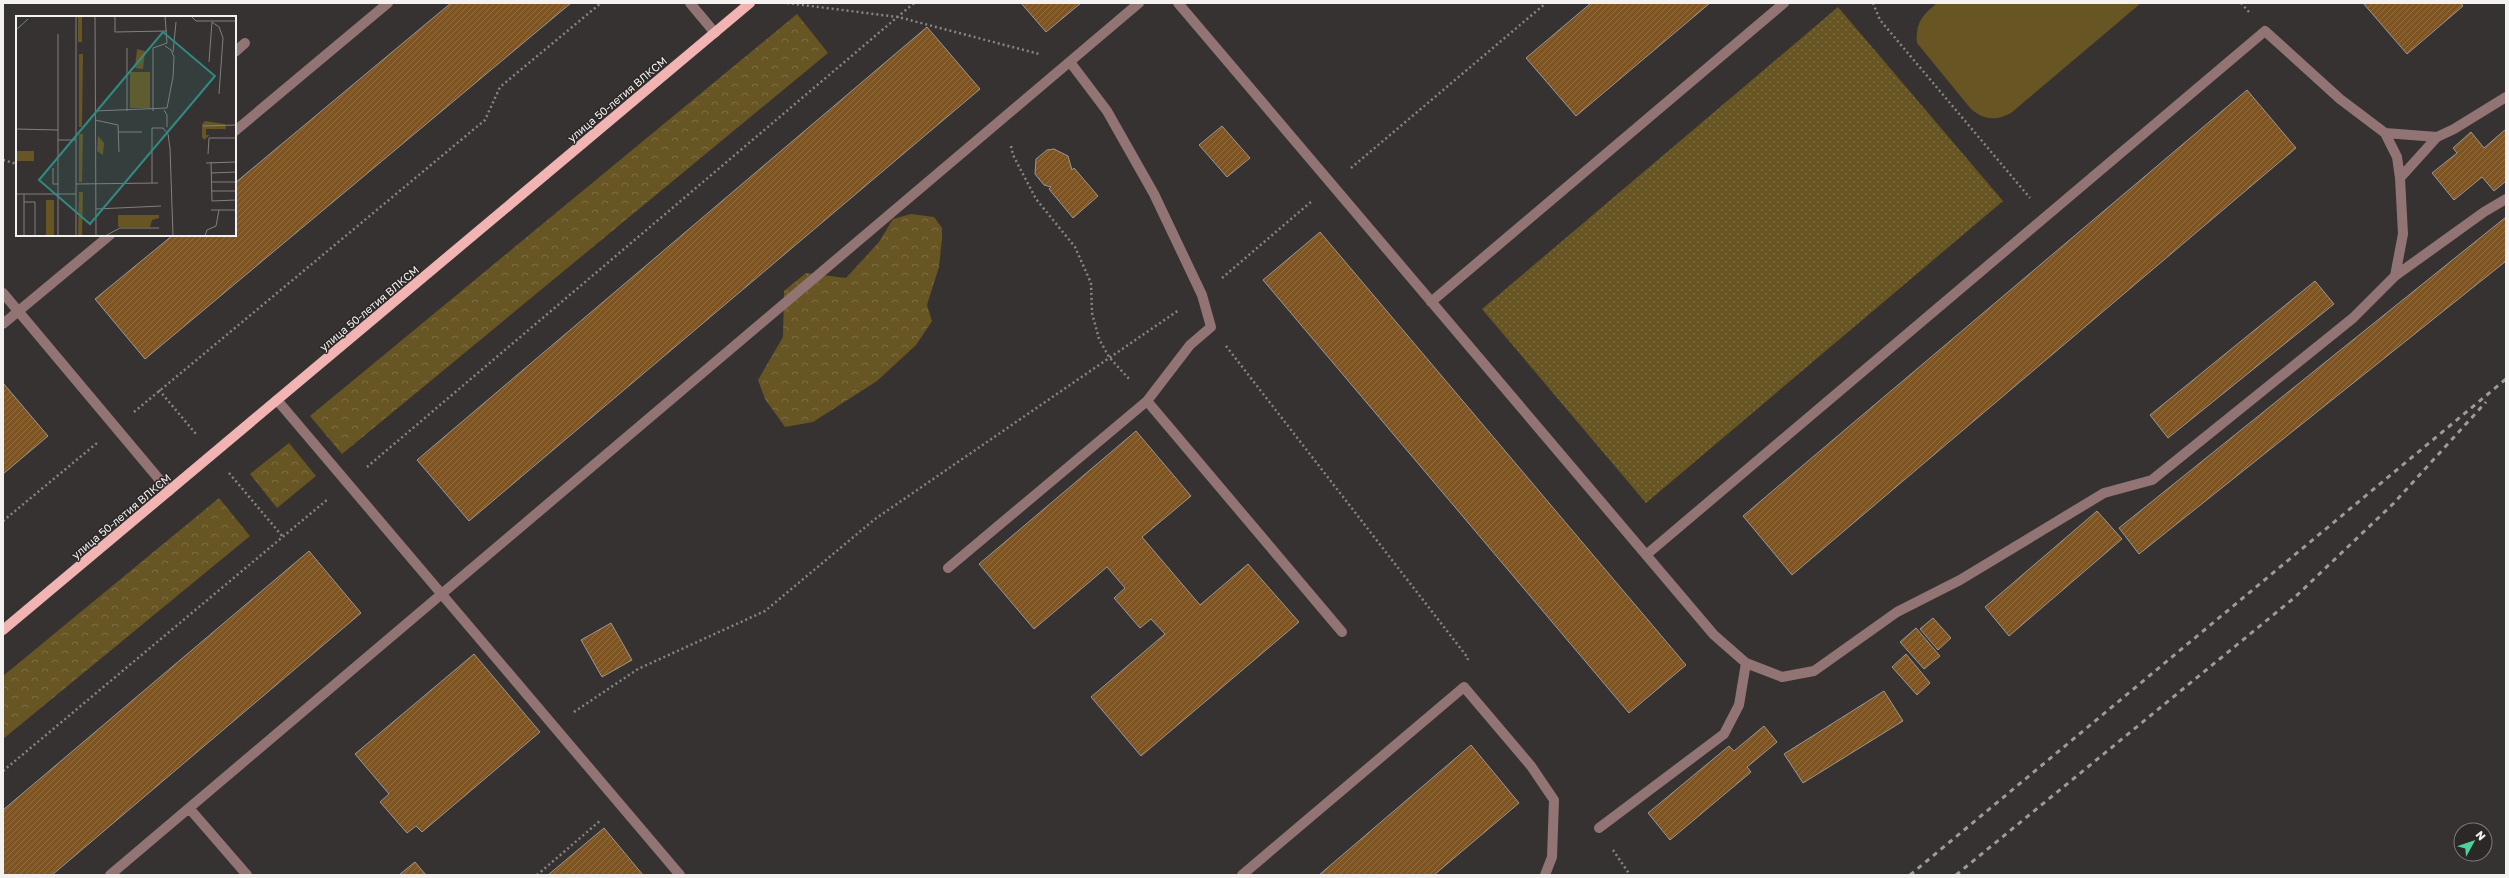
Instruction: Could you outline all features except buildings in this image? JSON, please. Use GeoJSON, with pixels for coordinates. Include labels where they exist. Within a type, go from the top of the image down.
{"type":"FeatureCollection","features":[{"type":"Feature","properties":{"kind":"main road","name":"улица 50-летия ВЛКСМ"},"geometry":{"type":"LineString","coordinates":[[3,630],[750,3]]}},
{"type":"Feature","properties":{"kind":"lane"},"geometry":{"type":"LineString","coordinates":[[236,130],[388,3]]}},
{"type":"Feature","properties":{"kind":"lane"},"geometry":{"type":"LineString","coordinates":[[690,3],[715,33]]}},
{"type":"Feature","properties":{"kind":"lane"},"geometry":{"type":"LineString","coordinates":[[110,875],[1139,3]]}},
{"type":"Feature","properties":{"kind":"lane"},"geometry":{"type":"LineString","coordinates":[[1178,3],[1714,635],[1746,663],[1782,677],[1814,671],[1897,612],[1960,580],[2104,493],[2152,480],[2353,318],[2395,276],[2484,212],[2506,200]]}},
{"type":"Feature","properties":{"kind":"lane"},"geometry":{"type":"LineString","coordinates":[[1431,302],[1784,3]]}},
{"type":"Feature","properties":{"kind":"lane"},"geometry":{"type":"LineString","coordinates":[[1646,555],[2265,31],[2340,99],[2386,133],[2397,157],[2400,178],[2403,234],[2395,276]]}},
{"type":"Feature","properties":{"kind":"lane"},"geometry":{"type":"LineString","coordinates":[[236,51],[245,43]]}},
{"type":"Feature","properties":{"kind":"lane"},"geometry":{"type":"LineString","coordinates":[[948,568],[1147,401],[1190,345],[1211,327],[1202,295],[1154,194],[1107,111],[1070,62]]}},
{"type":"Feature","properties":{"kind":"lane"},"geometry":{"type":"LineString","coordinates":[[2400,178],[2437,137],[2454,129],[2506,97]]}},
{"type":"Feature","properties":{"kind":"lane"},"geometry":{"type":"LineString","coordinates":[[2386,133],[2437,137]]}},
{"type":"Feature","properties":{"kind":"lane"},"geometry":{"type":"LineString","coordinates":[[3,324],[109,236]]}},
{"type":"Feature","properties":{"kind":"lane"},"geometry":{"type":"LineString","coordinates":[[3,293],[169,491]]}},
{"type":"Feature","properties":{"kind":"lane"},"geometry":{"type":"LineString","coordinates":[[277,400],[680,875]]}},
{"type":"Feature","properties":{"kind":"lane"},"geometry":{"type":"LineString","coordinates":[[1147,401],[1342,632]]}},
{"type":"Feature","properties":{"kind":"lane"},"geometry":{"type":"LineString","coordinates":[[1599,828],[1724,734],[1739,705],[1746,663]]}},
{"type":"Feature","properties":{"kind":"lane"},"geometry":{"type":"LineString","coordinates":[[1242,875],[1464,687],[1531,766],[1554,800],[1552,857],[1545,875]]}},
{"type":"Feature","properties":{"kind":"lane"},"geometry":{"type":"LineString","coordinates":[[189,808],[247,875]]}},
{"type":"Feature","properties":{"kind":"path"},"geometry":{"type":"LineString","coordinates":[[3,521],[485,120],[500,87],[601,3]]}},
{"type":"Feature","properties":{"kind":"path"},"geometry":{"type":"LineString","coordinates":[[787,3],[898,17],[1070,62]]}},
{"type":"Feature","properties":{"kind":"path"},"geometry":{"type":"LineString","coordinates":[[3,771],[348,483],[914,3]]}},
{"type":"Feature","properties":{"kind":"path"},"geometry":{"type":"LineString","coordinates":[[553,726],[638,669],[765,611],[875,519],[1109,356],[1202,295],[1546,3]]}},
{"type":"Feature","properties":{"kind":"path"},"geometry":{"type":"LineString","coordinates":[[1873,3],[1880,20],[2046,216]]}},
{"type":"Feature","properties":{"kind":"path"},"geometry":{"type":"LineString","coordinates":[[1006,116],[1013,155],[1036,198],[1075,247],[1091,283],[1092,313],[1099,339],[1109,356],[1147,401]]}},
{"type":"Feature","properties":{"kind":"path"},"geometry":{"type":"LineString","coordinates":[[3,160],[16,164]]}},
{"type":"Feature","properties":{"kind":"path"},"geometry":{"type":"LineString","coordinates":[[1211,327],[1468,658],[1464,687]]}},
{"type":"Feature","properties":{"kind":"path"},"geometry":{"type":"LineString","coordinates":[[536,875],[620,804]]}},
{"type":"Feature","properties":{"kind":"green space"},"geometry":{"type":"Polygon","coordinates":[[[1937,3],[2141,3],[2011,113],[2006,116],[1990,118],[1976,113],[1971,109],[1917,43],[1918,25],[1927,12],[1937,3]]]}},
{"type":"Feature","properties":{"kind":"green space"},"geometry":{"type":"Polygon","coordinates":[[[1838,7],[2003,201],[1646,503],[1482,309],[1838,7]]]}},
{"type":"Feature","properties":{"kind":"green space"},"geometry":{"type":"Polygon","coordinates":[[[797,14],[828,53],[342,454],[310,416],[797,14]]]}},
{"type":"Feature","properties":{"kind":"green space"},"geometry":{"type":"Polygon","coordinates":[[[911,214],[934,217],[942,228],[939,267],[927,305],[932,321],[916,345],[877,381],[813,422],[785,427],[765,399],[758,380],[783,337],[784,291],[806,273],[846,278],[879,242],[893,219],[911,214]]]}},
{"type":"Feature","properties":{"kind":"green space"},"geometry":{"type":"Polygon","coordinates":[[[289,443],[316,476],[277,508],[250,474],[289,443]]]}},
{"type":"Feature","properties":{"kind":"green space"},"geometry":{"type":"Polygon","coordinates":[[[219,498],[250,536],[3,739],[3,676],[219,498]]]}},
{"type":"Feature","properties":{"kind":"railway"},"geometry":{"type":"LineString","coordinates":[[1910,875],[2506,379]]}},
{"type":"Feature","properties":{"kind":"railway"},"geometry":{"type":"LineString","coordinates":[[1956,875],[2294,598],[2394,503],[2486,402]]}}]}
